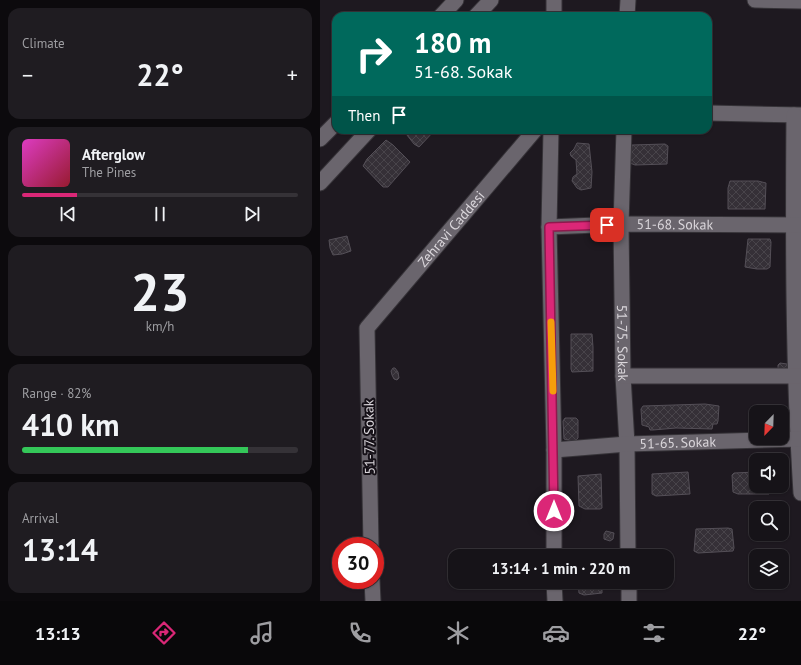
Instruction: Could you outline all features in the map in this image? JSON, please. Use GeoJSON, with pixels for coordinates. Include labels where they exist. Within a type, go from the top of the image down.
{"type":"FeatureCollection","features":[{"type":"Feature","properties":{"kind":"street"},"geometry":{"type":"LineString","coordinates":[[445,12],[456,0]]}},
{"type":"Feature","properties":{"kind":"street"},"geometry":{"type":"LineString","coordinates":[[480,12],[491,0]]}},
{"type":"Feature","properties":{"kind":"street"},"geometry":{"type":"LineString","coordinates":[[554,0],[554,12]]}},
{"type":"Feature","properties":{"kind":"street"},"geometry":{"type":"LineString","coordinates":[[627,12],[628,0]]}},
{"type":"Feature","properties":{"kind":"street"},"geometry":{"type":"LineString","coordinates":[[755,0],[801,0]]}},
{"type":"Feature","properties":{"kind":"street"},"geometry":{"type":"LineString","coordinates":[[712,113],[798,115],[798,376],[801,493]]}},
{"type":"Feature","properties":{"kind":"street"},"geometry":{"type":"LineString","coordinates":[[320,140],[332,127]]}},
{"type":"Feature","properties":{"kind":"street"},"geometry":{"type":"LineString","coordinates":[[320,183],[366,134]]}},
{"type":"Feature","properties":{"kind":"street","name":"Zehravi Caddesi"},"geometry":{"type":"LineString","coordinates":[[367,328],[532,134]]}},
{"type":"Feature","properties":{"kind":"street"},"geometry":{"type":"LineString","coordinates":[[551,134],[549,227],[554,450],[554,549]]}},
{"type":"Feature","properties":{"kind":"street","name":"51-75. Sokak"},"geometry":{"type":"LineString","coordinates":[[624,134],[622,224],[623,376],[627,444],[628,549]]}},
{"type":"Feature","properties":{"kind":"street","name":"51-68. Sokak"},"geometry":{"type":"LineString","coordinates":[[549,227],[622,224],[797,225]]}},
{"type":"Feature","properties":{"kind":"street","name":"51-77. Sokak"},"geometry":{"type":"LineString","coordinates":[[367,328],[371,537]]}},
{"type":"Feature","properties":{"kind":"street"},"geometry":{"type":"LineString","coordinates":[[623,376],[798,376]]}},
{"type":"Feature","properties":{"kind":"street","name":"51-65. Sokak"},"geometry":{"type":"LineString","coordinates":[[554,450],[627,444],[799,439]]}},
{"type":"Feature","properties":{"kind":"street"},"geometry":{"type":"LineString","coordinates":[[372,589],[372,601]]}},
{"type":"Feature","properties":{"kind":"street"},"geometry":{"type":"LineString","coordinates":[[554,589],[555,601]]}},
{"type":"Feature","properties":{"kind":"street"},"geometry":{"type":"LineString","coordinates":[[629,589],[629,601]]}},
{"type":"Feature","properties":{"kind":"building"},"geometry":{"type":"Polygon","coordinates":[[[406,134],[431,134],[419,147],[414,144],[406,134]]]}},
{"type":"Feature","properties":{"kind":"building"},"geometry":{"type":"Polygon","coordinates":[[[386,140],[410,162],[388,187],[383,187],[363,166],[367,159],[386,140]]]}},
{"type":"Feature","properties":{"kind":"building"},"geometry":{"type":"Polygon","coordinates":[[[577,143],[589,144],[592,172],[591,188],[581,190],[577,188],[572,181],[573,177],[577,174],[576,160],[570,153],[577,143]]]}},
{"type":"Feature","properties":{"kind":"building"},"geometry":{"type":"Polygon","coordinates":[[[665,144],[668,146],[667,164],[635,165],[630,163],[632,145],[665,144]]]}},
{"type":"Feature","properties":{"kind":"building"},"geometry":{"type":"Polygon","coordinates":[[[730,181],[758,181],[766,183],[765,209],[728,209],[728,188],[730,181]]]}},
{"type":"Feature","properties":{"kind":"building"},"geometry":{"type":"Polygon","coordinates":[[[347,236],[351,251],[333,255],[329,240],[347,236]]]}},
{"type":"Feature","properties":{"kind":"building"},"geometry":{"type":"Polygon","coordinates":[[[748,239],[770,239],[770,267],[767,269],[757,269],[745,267],[748,239]]]}},
{"type":"Feature","properties":{"kind":"building"},"geometry":{"type":"Polygon","coordinates":[[[571,334],[592,334],[593,371],[572,372],[571,334]]]}},
{"type":"Feature","properties":{"kind":"building"},"geometry":{"type":"Polygon","coordinates":[[[780,363],[787,364],[788,371],[778,371],[778,365],[780,363]]]}},
{"type":"Feature","properties":{"kind":"building"},"geometry":{"type":"Polygon","coordinates":[[[395,368],[398,372],[399,378],[397,380],[394,379],[392,375],[391,371],[395,368]]]}},
{"type":"Feature","properties":{"kind":"building"},"geometry":{"type":"Polygon","coordinates":[[[705,404],[719,406],[718,421],[717,424],[713,424],[712,429],[676,428],[650,430],[649,427],[642,425],[641,409],[643,406],[705,404]]]}},
{"type":"Feature","properties":{"kind":"building"},"geometry":{"type":"Polygon","coordinates":[[[565,418],[576,418],[578,420],[578,438],[576,440],[572,441],[564,439],[563,421],[565,418]]]}},
{"type":"Feature","properties":{"kind":"building"},"geometry":{"type":"Polygon","coordinates":[[[688,472],[690,494],[656,496],[652,494],[652,474],[688,472]]]}},
{"type":"Feature","properties":{"kind":"building"},"geometry":{"type":"Polygon","coordinates":[[[749,472],[749,493],[769,494],[738,494],[733,492],[732,475],[734,473],[749,472]]]}},
{"type":"Feature","properties":{"kind":"building"},"geometry":{"type":"Polygon","coordinates":[[[601,474],[602,508],[585,509],[579,506],[578,476],[601,474]]]}},
{"type":"Feature","properties":{"kind":"building"},"geometry":{"type":"Polygon","coordinates":[[[696,529],[732,529],[733,551],[698,553],[694,551],[696,529]]]}},
{"type":"Feature","properties":{"kind":"building"},"geometry":{"type":"Polygon","coordinates":[[[606,531],[614,533],[613,539],[610,541],[604,539],[604,534],[606,531]]]}},
{"type":"Feature","properties":{"kind":"building"},"geometry":{"type":"Polygon","coordinates":[[[579,589],[602,589],[602,593],[584,595],[579,593],[579,589]]]}},
{"type":"Feature","properties":{"kind":"slow traffic"},"geometry":{"type":"LineString","coordinates":[[551,322],[553,391]]}},
{"type":"Feature","properties":{"kind":"route"},"geometry":{"type":"LineString","coordinates":[[554,511],[549,227],[607,225]]}}]}
